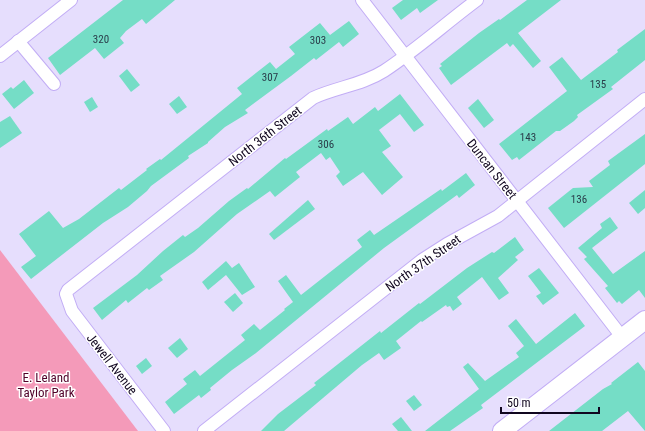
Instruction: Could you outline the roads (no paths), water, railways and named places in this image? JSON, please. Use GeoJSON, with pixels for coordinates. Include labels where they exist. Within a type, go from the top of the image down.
{"type":"FeatureCollection","features":[{"type":"Feature","properties":{"kind":"street"},"geometry":{"type":"LineString","coordinates":[[0,56],[71,0]]}},
{"type":"Feature","properties":{"kind":"street","name":"Duncan Street"},"geometry":{"type":"LineString","coordinates":[[362,0],[622,337]]}},
{"type":"Feature","properties":{"kind":"street","name":"North 36th Street"},"geometry":{"type":"LineString","coordinates":[[66,294],[313,98],[330,90],[362,82],[384,71],[476,0]]}},
{"type":"Feature","properties":{"kind":"street"},"geometry":{"type":"LineString","coordinates":[[18,41],[54,84]]}},
{"type":"Feature","properties":{"kind":"street","name":"North 37th Street"},"geometry":{"type":"LineString","coordinates":[[204,431],[422,260],[447,244],[498,216],[516,200],[645,99]]}},
{"type":"Feature","properties":{"kind":"street","name":"Jewell Avenue"},"geometry":{"type":"LineString","coordinates":[[66,294],[72,312],[164,431]]}},
{"type":"Feature","properties":{"kind":"street"},"geometry":{"type":"LineString","coordinates":[[502,431],[645,320]]}},
{"type":"Feature","properties":{"kind":"park label","name":"E. Leland Taylor Park"},"geometry":{"type":"Point","coordinates":[46,384]}}]}
